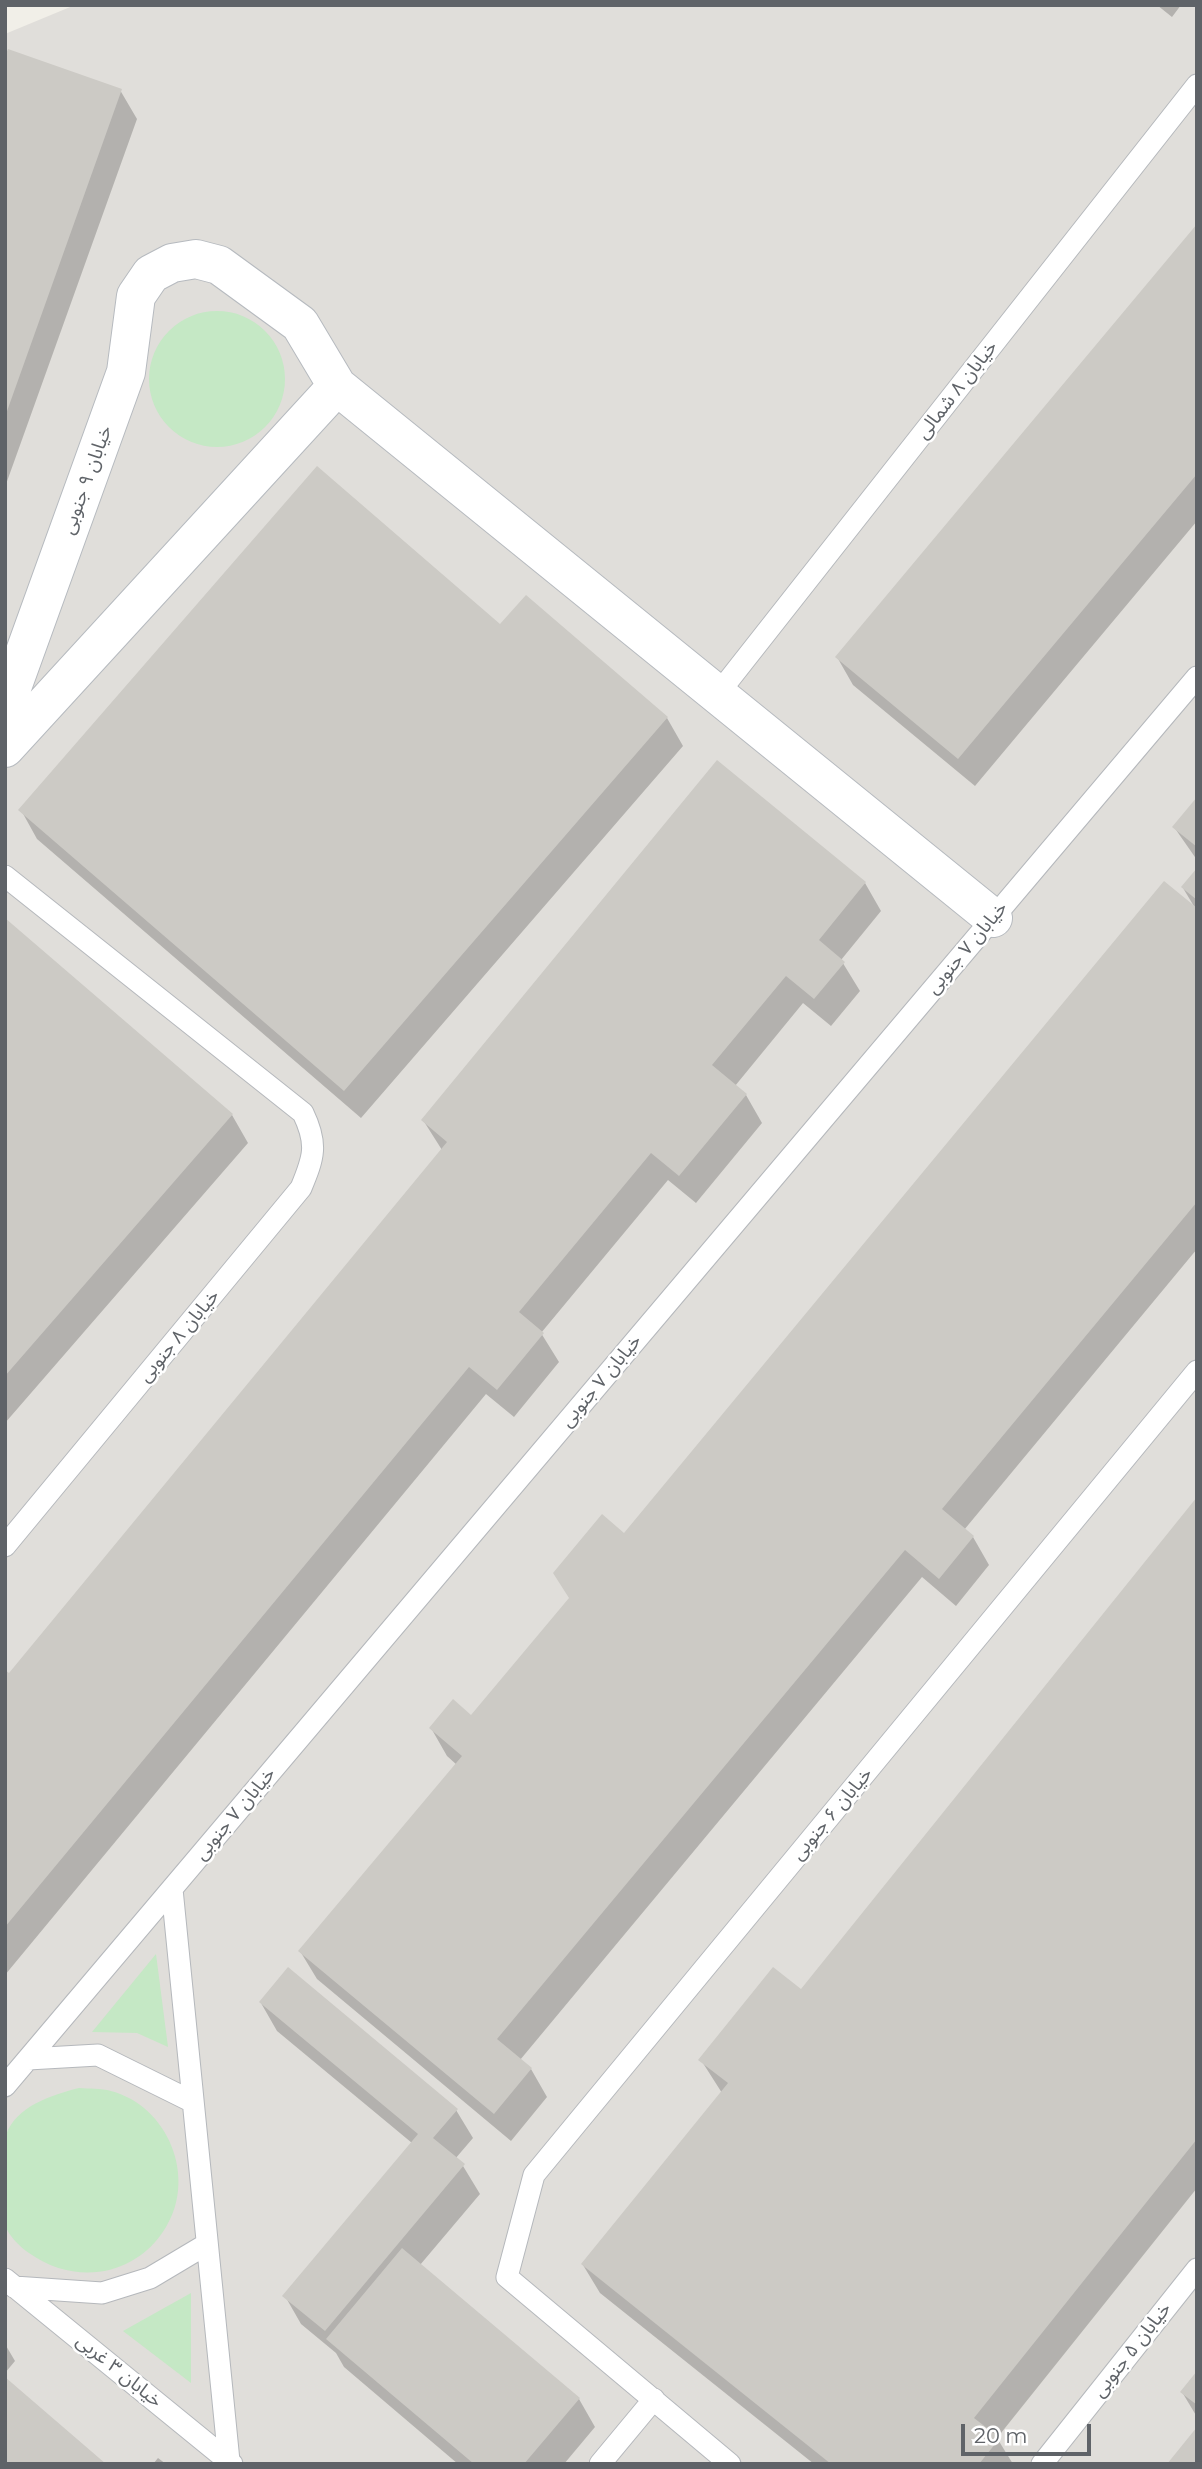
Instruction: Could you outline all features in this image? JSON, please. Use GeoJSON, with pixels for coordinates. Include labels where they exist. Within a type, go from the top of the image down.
{"type":"FeatureCollection","features":[{"type":"Feature","properties":{"kind":"street","name":"خیابان ۹ جنوبی"},"geometry":{"type":"LineString","coordinates":[[5,707],[126,372],[136,296],[151,274],[172,263],[196,259],[219,265],[300,324],[337,386]]}},
{"type":"Feature","properties":{"kind":"street"},"geometry":{"type":"LineString","coordinates":[[5,748],[337,386],[993,918]]}},
{"type":"Feature","properties":{"kind":"lane","name":"خیابان ۸ شمالی"},"geometry":{"type":"LineString","coordinates":[[717,695],[1197,85]]}},
{"type":"Feature","properties":{"kind":"lane","name":"خیابان ۷ جنوبی"},"geometry":{"type":"LineString","coordinates":[[5,2086],[1197,677]]}},
{"type":"Feature","properties":{"kind":"lane","name":"خیابان ۸ جنوبی"},"geometry":{"type":"LineString","coordinates":[[5,876],[303,1113],[313,1135],[313,1159],[301,1188],[5,1546]]}},
{"type":"Feature","properties":{"kind":"lane","name":"خیابان ۶ جنوبی"},"geometry":{"type":"LineString","coordinates":[[654,2399],[507,2277],[534,2175],[1197,1371]]}},
{"type":"Feature","properties":{"kind":"lane"},"geometry":{"type":"LineString","coordinates":[[172,1889],[230,2462]]}},
{"type":"Feature","properties":{"kind":"lane"},"geometry":{"type":"LineString","coordinates":[[28,2059],[98,2055],[193,2102]]}},
{"type":"Feature","properties":{"kind":"lane"},"geometry":{"type":"LineString","coordinates":[[10,2283],[102,2293],[150,2278],[207,2245]]}},
{"type":"Feature","properties":{"kind":"lane","name":"خیابان ۵ جنوبی"},"geometry":{"type":"LineString","coordinates":[[1042,2464],[1197,2269]]}},
{"type":"Feature","properties":{"kind":"lane","name":"خیابان ۳ غربی"},"geometry":{"type":"LineString","coordinates":[[10,2283],[230,2462]]}},
{"type":"Feature","properties":{"kind":"lane"},"geometry":{"type":"LineString","coordinates":[[600,2464],[654,2399],[727,2463]]}},
{"type":"Feature","properties":{"kind":"shaded area"},"geometry":{"type":"Polygon","coordinates":[[[75,5],[1197,5],[1197,2464],[5,2464],[5,34],[75,5]]]}},
{"type":"Feature","properties":{"kind":"green space"},"geometry":{"type":"Polygon","coordinates":[[[217,311],[243,316],[265,331],[280,353],[285,379],[280,405],[265,427],[243,442],[217,447],[191,442],[169,427],[154,405],[149,379],[154,353],[169,331],[191,316],[217,311]]]}},
{"type":"Feature","properties":{"kind":"green space"},"geometry":{"type":"Polygon","coordinates":[[[156,1954],[168,2047],[137,2033],[92,2032],[156,1954]]]}},
{"type":"Feature","properties":{"kind":"green space"},"geometry":{"type":"Polygon","coordinates":[[[79,2088],[111,2091],[131,2099],[148,2112],[162,2127],[172,2146],[177,2166],[175,2207],[166,2227],[138,2257],[122,2266],[104,2271],[66,2270],[47,2263],[19,2245],[9,2233],[4,2219],[4,2144],[11,2125],[18,2116],[36,2103],[79,2088]]]}},
{"type":"Feature","properties":{"kind":"green space"},"geometry":{"type":"Polygon","coordinates":[[[191,2293],[191,2383],[123,2331],[191,2293]]]}},
{"type":"Feature","properties":{"kind":"building"},"geometry":{"type":"Polygon","coordinates":[[[8,49],[122,89],[6,414],[5,56],[8,49]]]}},
{"type":"Feature","properties":{"kind":"building"},"geometry":{"type":"Polygon","coordinates":[[[1197,224],[1197,474],[958,759],[835,657],[1197,224]]]}},
{"type":"Feature","properties":{"kind":"building"},"geometry":{"type":"Polygon","coordinates":[[[317,466],[500,624],[526,595],[668,717],[344,1091],[18,810],[317,466]]]}},
{"type":"Feature","properties":{"kind":"building"},"geometry":{"type":"Polygon","coordinates":[[[717,760],[866,882],[819,940],[845,962],[814,999],[786,976],[712,1065],[747,1094],[679,1176],[651,1153],[519,1312],[544,1333],[497,1390],[469,1367],[5,1927],[5,1670],[9,1673],[447,1142],[421,1120],[717,760]]]}},
{"type":"Feature","properties":{"kind":"building"},"geometry":{"type":"Polygon","coordinates":[[[1197,797],[1197,847],[1172,827],[1197,797]]]}},
{"type":"Feature","properties":{"kind":"building"},"geometry":{"type":"Polygon","coordinates":[[[1197,868],[1197,900],[1181,887],[1197,868]]]}},
{"type":"Feature","properties":{"kind":"building"},"geometry":{"type":"Polygon","coordinates":[[[1164,881],[1197,908],[1197,1202],[942,1509],[974,1536],[939,1579],[905,1550],[497,2039],[532,2068],[494,2114],[298,1951],[462,1756],[429,1728],[453,1699],[471,1715],[569,1598],[553,1573],[602,1514],[624,1533],[1164,881]]]}},
{"type":"Feature","properties":{"kind":"building"},"geometry":{"type":"Polygon","coordinates":[[[5,918],[233,1114],[5,1376],[5,918]]]}},
{"type":"Feature","properties":{"kind":"building"},"geometry":{"type":"Polygon","coordinates":[[[1197,1497],[1197,2139],[974,2418],[1000,2438],[979,2464],[831,2464],[581,2264],[728,2083],[698,2060],[773,1967],[801,1989],[1197,1497]]]}},
{"type":"Feature","properties":{"kind":"building"},"geometry":{"type":"Polygon","coordinates":[[[288,1967],[458,2109],[433,2138],[465,2164],[325,2331],[282,2296],[418,2134],[259,2002],[288,1967]]]}},
{"type":"Feature","properties":{"kind":"building"},"geometry":{"type":"Polygon","coordinates":[[[402,2248],[580,2398],[524,2464],[474,2464],[326,2339],[402,2248]]]}},
{"type":"Feature","properties":{"kind":"building"},"geometry":{"type":"Polygon","coordinates":[[[1197,2371],[1197,2405],[1180,2392],[1197,2371]]]}},
{"type":"Feature","properties":{"kind":"building"},"geometry":{"type":"Polygon","coordinates":[[[5,2377],[106,2464],[5,2464],[5,2377]]]}},
{"type":"Feature","properties":{"kind":"building"},"geometry":{"type":"Polygon","coordinates":[[[1197,2427],[1197,2464],[1167,2464],[1197,2427]]]}}]}
